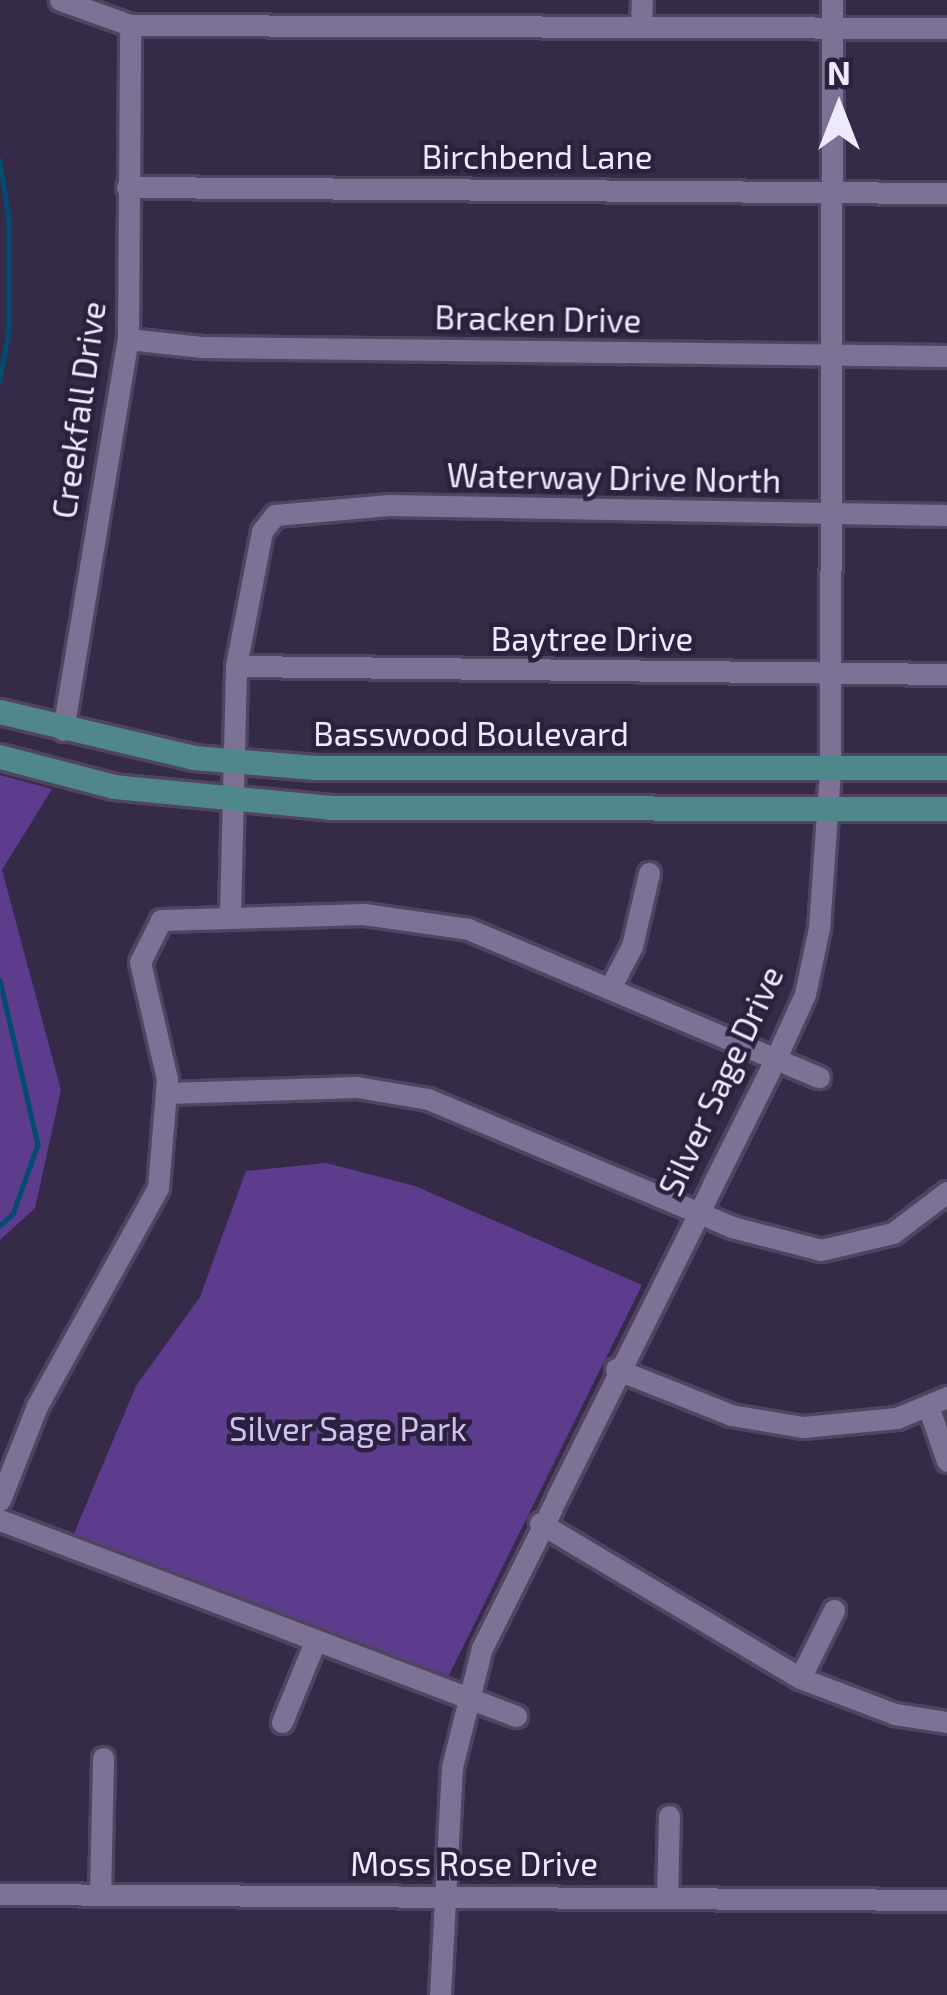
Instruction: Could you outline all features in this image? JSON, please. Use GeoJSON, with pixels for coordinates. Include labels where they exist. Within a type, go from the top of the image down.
{"type":"FeatureCollection","features":[{"type":"Feature","properties":{"kind":"main road","name":"Basswood Boulevard"},"geometry":{"type":"LineString","coordinates":[[0,712],[63,730],[230,761],[947,767]]}},
{"type":"Feature","properties":{"kind":"main road"},"geometry":{"type":"LineString","coordinates":[[0,757],[114,787],[332,808],[947,809]]}},
{"type":"Feature","properties":{"kind":"street"},"geometry":{"type":"LineString","coordinates":[[60,0],[130,25],[947,28]]}},
{"type":"Feature","properties":{"kind":"street"},"geometry":{"type":"LineString","coordinates":[[641,25],[642,0]]}},
{"type":"Feature","properties":{"kind":"street","name":"Silver Sage Drive"},"geometry":{"type":"LineString","coordinates":[[440,1995],[440,1897],[465,1701],[540,1523],[776,1058],[805,994],[819,928],[830,769],[836,27],[832,0]]}},
{"type":"Feature","properties":{"kind":"street","name":"Creekfall Drive"},"geometry":{"type":"LineString","coordinates":[[63,730],[128,339],[130,25]]}},
{"type":"Feature","properties":{"kind":"street","name":"Birchbend Lane"},"geometry":{"type":"LineString","coordinates":[[127,188],[947,194]]}},
{"type":"Feature","properties":{"kind":"street","name":"Bracken Drive"},"geometry":{"type":"LineString","coordinates":[[128,339],[202,347],[947,356]]}},
{"type":"Feature","properties":{"kind":"street","name":"Waterway Drive North"},"geometry":{"type":"LineString","coordinates":[[236,665],[262,531],[281,514],[389,505],[947,515]]}},
{"type":"Feature","properties":{"kind":"street"},"geometry":{"type":"LineString","coordinates":[[230,915],[230,761],[236,665]]}},
{"type":"Feature","properties":{"kind":"street","name":"Baytree Drive"},"geometry":{"type":"LineString","coordinates":[[236,665],[947,674]]}},
{"type":"Feature","properties":{"kind":"street"},"geometry":{"type":"LineString","coordinates":[[611,986],[632,946],[650,873]]}},
{"type":"Feature","properties":{"kind":"street"},"geometry":{"type":"LineString","coordinates":[[0,1500],[54,1372],[149,1214],[164,1151],[166,1093],[140,962],[154,927],[180,914],[425,919],[611,986],[819,1077]]}},
{"type":"Feature","properties":{"kind":"street"},"geometry":{"type":"LineString","coordinates":[[166,1093],[263,1085],[410,1095],[757,1236],[842,1248],[893,1233],[947,1192]]}},
{"type":"Feature","properties":{"kind":"street"},"geometry":{"type":"LineString","coordinates":[[616,1369],[764,1424],[866,1424],[938,1401],[947,1461]]}},
{"type":"Feature","properties":{"kind":"street"},"geometry":{"type":"LineString","coordinates":[[0,1520],[314,1644],[516,1716]]}},
{"type":"Feature","properties":{"kind":"street"},"geometry":{"type":"LineString","coordinates":[[540,1523],[800,1678],[895,1714],[947,1722]]}},
{"type":"Feature","properties":{"kind":"street"},"geometry":{"type":"LineString","coordinates":[[800,1678],[834,1610]]}},
{"type":"Feature","properties":{"kind":"street"},"geometry":{"type":"LineString","coordinates":[[282,1722],[314,1644]]}},
{"type":"Feature","properties":{"kind":"street"},"geometry":{"type":"LineString","coordinates":[[100,1894],[103,1758]]}},
{"type":"Feature","properties":{"kind":"street"},"geometry":{"type":"LineString","coordinates":[[668,1898],[669,1816]]}},
{"type":"Feature","properties":{"kind":"street","name":"Moss Rose Drive"},"geometry":{"type":"LineString","coordinates":[[0,1894],[947,1900]]}},
{"type":"Feature","properties":{"kind":"green space"},"geometry":{"type":"Polygon","coordinates":[[[0,775],[52,789],[2,870],[61,1090],[35,1208],[0,1240],[0,775]]]}},
{"type":"Feature","properties":{"kind":"green space","name":"Silver Sage Park"},"geometry":{"type":"Polygon","coordinates":[[[326,1163],[415,1186],[642,1285],[448,1677],[72,1538],[136,1386],[200,1297],[246,1171],[326,1163]]]}},
{"type":"Feature","properties":{"kind":"waterway"},"geometry":{"type":"LineString","coordinates":[[0,160],[9,219],[9,330],[0,381]]}},
{"type":"Feature","properties":{"kind":"waterway"},"geometry":{"type":"LineString","coordinates":[[0,980],[38,1145],[13,1214],[0,1226]]}}]}
